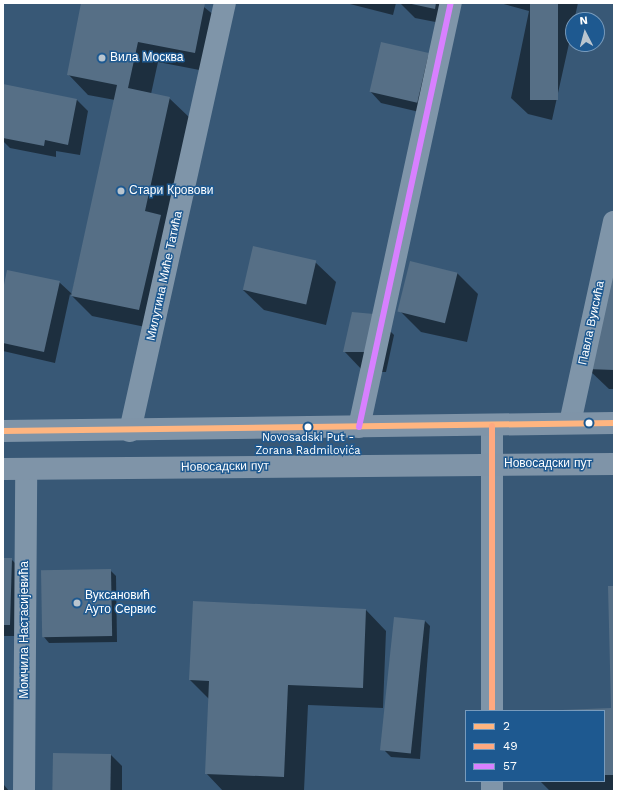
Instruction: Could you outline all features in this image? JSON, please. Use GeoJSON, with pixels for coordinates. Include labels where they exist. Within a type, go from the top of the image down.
{"type":"FeatureCollection","features":[{"type":"Feature","properties":{"kind":"main road"},"geometry":{"type":"LineString","coordinates":[[3,431],[130,431],[614,423]]}},
{"type":"Feature","properties":{"kind":"main road","name":"Новосадски пут"},"geometry":{"type":"LineString","coordinates":[[3,469],[614,464]]}},
{"type":"Feature","properties":{"kind":"street","name":"Милутина Миће Татића"},"geometry":{"type":"LineString","coordinates":[[130,431],[225,3]]}},
{"type":"Feature","properties":{"kind":"street"},"geometry":{"type":"LineString","coordinates":[[359,427],[451,3]]}},
{"type":"Feature","properties":{"kind":"street","name":"Павла Вуисића"},"geometry":{"type":"LineString","coordinates":[[570,424],[614,222]]}},
{"type":"Feature","properties":{"kind":"street"},"geometry":{"type":"LineString","coordinates":[[492,426],[492,710]]}},
{"type":"Feature","properties":{"kind":"street","name":"Момчила Настасијевића"},"geometry":{"type":"LineString","coordinates":[[24,791],[26,469]]}},
{"type":"Feature","properties":{"kind":"building","name":"Стари Кровови"},"geometry":{"type":"Polygon","coordinates":[[[81,3],[205,3],[195,53],[138,42],[128,88],[170,97],[145,211],[161,215],[139,310],[71,296],[117,85],[67,75],[81,3]]]}},
{"type":"Feature","properties":{"kind":"building"},"geometry":{"type":"Polygon","coordinates":[[[407,3],[436,3],[435,9],[407,3]]]}},
{"type":"Feature","properties":{"kind":"building"},"geometry":{"type":"Polygon","coordinates":[[[530,3],[558,3],[558,100],[530,100],[530,3]]]}},
{"type":"Feature","properties":{"kind":"building"},"geometry":{"type":"Polygon","coordinates":[[[381,42],[429,53],[417,103],[370,92],[381,42]]]}},
{"type":"Feature","properties":{"kind":"building"},"geometry":{"type":"Polygon","coordinates":[[[3,84],[77,99],[68,145],[45,140],[44,146],[3,138],[3,84]]]}},
{"type":"Feature","properties":{"kind":"building"},"geometry":{"type":"Polygon","coordinates":[[[253,246],[316,261],[306,304],[243,290],[253,246]]]}},
{"type":"Feature","properties":{"kind":"building"},"geometry":{"type":"Polygon","coordinates":[[[614,254],[614,370],[587,369],[614,254]]]}},
{"type":"Feature","properties":{"kind":"building"},"geometry":{"type":"Polygon","coordinates":[[[410,261],[458,273],[445,323],[397,311],[410,261]]]}},
{"type":"Feature","properties":{"kind":"building"},"geometry":{"type":"Polygon","coordinates":[[[7,270],[60,281],[44,352],[3,343],[3,290],[7,270]]]}},
{"type":"Feature","properties":{"kind":"building"},"geometry":{"type":"Polygon","coordinates":[[[352,312],[374,314],[365,352],[343,352],[352,312]]]}},
{"type":"Feature","properties":{"kind":"building"},"geometry":{"type":"Polygon","coordinates":[[[3,558],[12,558],[10,625],[3,625],[3,558]]]}},
{"type":"Feature","properties":{"kind":"building","name":"Вуксановић Ауто Сервис"},"geometry":{"type":"Polygon","coordinates":[[[111,569],[112,636],[42,637],[41,570],[111,569]]]}},
{"type":"Feature","properties":{"kind":"building"},"geometry":{"type":"Polygon","coordinates":[[[608,586],[614,586],[614,765],[613,775],[605,775],[605,710],[562,710],[611,708],[608,586]]]}},
{"type":"Feature","properties":{"kind":"building"},"geometry":{"type":"Polygon","coordinates":[[[193,601],[366,609],[363,688],[288,685],[284,777],[205,774],[209,681],[189,680],[193,601]]]}},
{"type":"Feature","properties":{"kind":"building"},"geometry":{"type":"Polygon","coordinates":[[[394,617],[425,620],[411,754],[380,750],[394,617]]]}},
{"type":"Feature","properties":{"kind":"building"},"geometry":{"type":"Polygon","coordinates":[[[53,753],[111,754],[110,791],[52,791],[53,753]]]}},
{"type":"Feature","properties":{"kind":"transit line","name":"57"},"geometry":{"type":"LineString","coordinates":[[359,427],[451,3]]}},
{"type":"Feature","properties":{"kind":"transit line","name":"2"},"geometry":{"type":"LineString","coordinates":[[3,431],[614,423]]}},
{"type":"Feature","properties":{"kind":"transit line","name":"49"},"geometry":{"type":"LineString","coordinates":[[492,426],[492,710]]}},
{"type":"Feature","properties":{"kind":"place","name":"Вила Москва"},"geometry":{"type":"Point","coordinates":[102,58]}},
{"type":"Feature","properties":{"kind":"place","name":"Стари Кровови"},"geometry":{"type":"Point","coordinates":[121,191]}},
{"type":"Feature","properties":{"kind":"place","name":"Novosadski Put - Zorana Radmilovića"},"geometry":{"type":"Point","coordinates":[308,427]}},
{"type":"Feature","properties":{"kind":"place","name":"Вуксановић Ауто Сервис"},"geometry":{"type":"Point","coordinates":[77,603]}}]}
